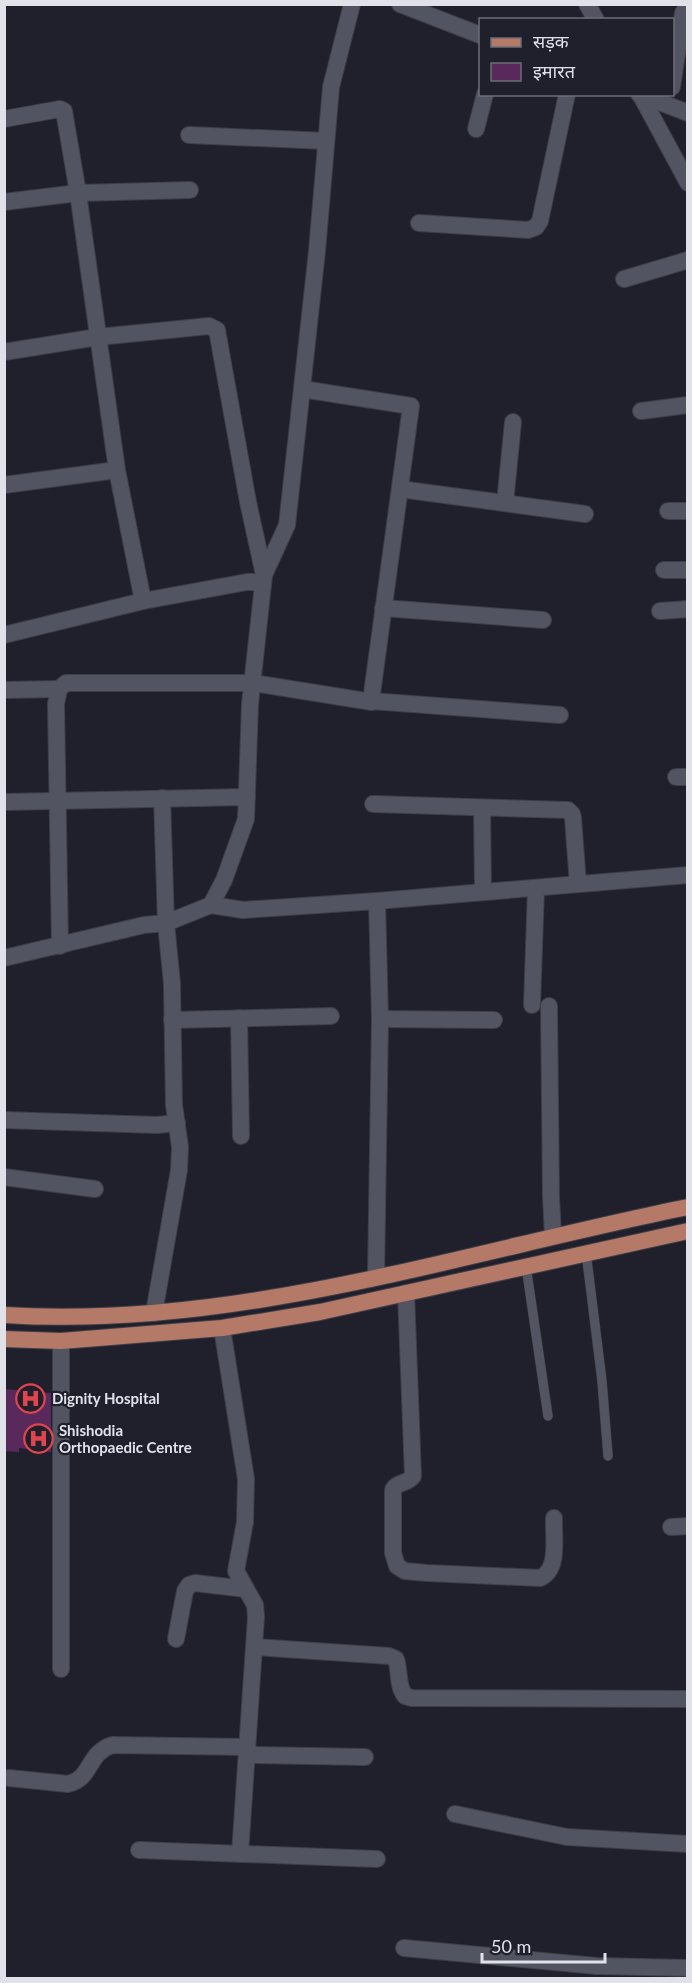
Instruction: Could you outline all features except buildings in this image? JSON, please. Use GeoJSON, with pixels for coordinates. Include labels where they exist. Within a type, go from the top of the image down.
{"type":"FeatureCollection","features":[{"type":"Feature","properties":{"kind":"main road"},"geometry":{"type":"LineString","coordinates":[[4,1315],[110,1316],[232,1304],[376,1277],[687,1207]]}},
{"type":"Feature","properties":{"kind":"main road"},"geometry":{"type":"LineString","coordinates":[[4,1339],[61,1341],[222,1328],[320,1312],[687,1231]]}},
{"type":"Feature","properties":{"kind":"street"},"geometry":{"type":"LineString","coordinates":[[211,905],[224,880],[246,819],[253,683],[264,580],[287,525],[331,87],[352,4]]}},
{"type":"Feature","properties":{"kind":"street"},"geometry":{"type":"LineString","coordinates":[[400,4],[479,35]]}},
{"type":"Feature","properties":{"kind":"street"},"geometry":{"type":"LineString","coordinates":[[587,4],[595,18]]}},
{"type":"Feature","properties":{"kind":"street"},"geometry":{"type":"LineString","coordinates":[[674,71],[682,8]]}},
{"type":"Feature","properties":{"kind":"street"},"geometry":{"type":"LineString","coordinates":[[476,129],[484,96]]}},
{"type":"Feature","properties":{"kind":"street"},"geometry":{"type":"LineString","coordinates":[[419,223],[528,230],[536,227],[540,221],[567,96]]}},
{"type":"Feature","properties":{"kind":"street"},"geometry":{"type":"LineString","coordinates":[[641,96],[687,183]]}},
{"type":"Feature","properties":{"kind":"street"},"geometry":{"type":"LineString","coordinates":[[646,96],[671,100],[687,113]]}},
{"type":"Feature","properties":{"kind":"street"},"geometry":{"type":"LineString","coordinates":[[4,119],[62,109],[78,193],[117,470],[142,601]]}},
{"type":"Feature","properties":{"kind":"street"},"geometry":{"type":"LineString","coordinates":[[189,135],[326,141]]}},
{"type":"Feature","properties":{"kind":"street"},"geometry":{"type":"LineString","coordinates":[[4,202],[78,193],[190,190]]}},
{"type":"Feature","properties":{"kind":"street"},"geometry":{"type":"LineString","coordinates":[[624,279],[687,260]]}},
{"type":"Feature","properties":{"kind":"street"},"geometry":{"type":"LineString","coordinates":[[4,352],[98,337],[209,326],[216,330],[264,580]]}},
{"type":"Feature","properties":{"kind":"street"},"geometry":{"type":"LineString","coordinates":[[302,389],[411,406],[370,698],[372,702]]}},
{"type":"Feature","properties":{"kind":"street"},"geometry":{"type":"LineString","coordinates":[[641,411],[687,405]]}},
{"type":"Feature","properties":{"kind":"street"},"geometry":{"type":"LineString","coordinates":[[505,503],[513,422]]}},
{"type":"Feature","properties":{"kind":"street"},"geometry":{"type":"LineString","coordinates":[[4,485],[117,470]]}},
{"type":"Feature","properties":{"kind":"street"},"geometry":{"type":"LineString","coordinates":[[400,489],[585,514]]}},
{"type":"Feature","properties":{"kind":"street"},"geometry":{"type":"LineString","coordinates":[[668,511],[687,511]]}},
{"type":"Feature","properties":{"kind":"street"},"geometry":{"type":"LineString","coordinates":[[664,570],[687,570]]}},
{"type":"Feature","properties":{"kind":"street"},"geometry":{"type":"LineString","coordinates":[[4,635],[142,601],[264,580]]}},
{"type":"Feature","properties":{"kind":"street"},"geometry":{"type":"LineString","coordinates":[[383,608],[543,620]]}},
{"type":"Feature","properties":{"kind":"street"},"geometry":{"type":"LineString","coordinates":[[660,611],[687,609]]}},
{"type":"Feature","properties":{"kind":"street"},"geometry":{"type":"LineString","coordinates":[[60,946],[56,704],[59,689],[66,683],[253,683],[372,702],[560,715]]}},
{"type":"Feature","properties":{"kind":"street"},"geometry":{"type":"LineString","coordinates":[[4,690],[59,689]]}},
{"type":"Feature","properties":{"kind":"street"},"geometry":{"type":"LineString","coordinates":[[4,802],[247,797]]}},
{"type":"Feature","properties":{"kind":"street"},"geometry":{"type":"LineString","coordinates":[[154,1312],[179,1170],[180,1147],[174,1105],[172,984],[166,923],[162,798]]}},
{"type":"Feature","properties":{"kind":"street"},"geometry":{"type":"LineString","coordinates":[[373,804],[568,810],[573,818],[578,884]]}},
{"type":"Feature","properties":{"kind":"street"},"geometry":{"type":"LineString","coordinates":[[482,808],[483,892]]}},
{"type":"Feature","properties":{"kind":"street"},"geometry":{"type":"LineString","coordinates":[[4,958],[144,925],[166,923],[211,905],[243,910],[687,875]]}},
{"type":"Feature","properties":{"kind":"street"},"geometry":{"type":"LineString","coordinates":[[536,888],[554,1236]]}},
{"type":"Feature","properties":{"kind":"street"},"geometry":{"type":"LineString","coordinates":[[376,1277],[380,1019],[377,901]]}},
{"type":"Feature","properties":{"kind":"street"},"geometry":{"type":"LineString","coordinates":[[172,1020],[331,1016]]}},
{"type":"Feature","properties":{"kind":"street"},"geometry":{"type":"LineString","coordinates":[[239,1018],[241,1136]]}},
{"type":"Feature","properties":{"kind":"street"},"geometry":{"type":"LineString","coordinates":[[380,1019],[494,1020]]}},
{"type":"Feature","properties":{"kind":"street"},"geometry":{"type":"LineString","coordinates":[[4,1120],[157,1125],[177,1123]]}},
{"type":"Feature","properties":{"kind":"street"},"geometry":{"type":"LineString","coordinates":[[4,1177],[95,1189]]}},
{"type":"Feature","properties":{"kind":"street"},"geometry":{"type":"LineString","coordinates":[[406,1293],[413,1476],[409,1481],[395,1486],[393,1490],[393,1553],[397,1566],[405,1571],[427,1573],[540,1578],[549,1572],[553,1563],[554,1518]]}},
{"type":"Feature","properties":{"kind":"street"},"geometry":{"type":"LineString","coordinates":[[222,1328],[246,1479],[245,1522],[236,1571],[255,1605],[256,1617],[240,1854]]}},
{"type":"Feature","properties":{"kind":"street"},"geometry":{"type":"LineString","coordinates":[[61,1341],[61,1669]]}},
{"type":"Feature","properties":{"kind":"street"},"geometry":{"type":"LineString","coordinates":[[176,1639],[185,1591],[189,1585],[195,1583],[246,1589]]}},
{"type":"Feature","properties":{"kind":"street"},"geometry":{"type":"LineString","coordinates":[[255,1647],[389,1656],[396,1659],[399,1666],[401,1691],[405,1696],[412,1698],[687,1699]]}},
{"type":"Feature","properties":{"kind":"street"},"geometry":{"type":"LineString","coordinates":[[9,1778],[68,1784],[76,1782],[83,1777],[96,1754],[112,1745],[366,1757]]}},
{"type":"Feature","properties":{"kind":"street"},"geometry":{"type":"LineString","coordinates":[[455,1814],[567,1837],[687,1844]]}},
{"type":"Feature","properties":{"kind":"street"},"geometry":{"type":"LineString","coordinates":[[139,1850],[377,1859]]}},
{"type":"Feature","properties":{"kind":"street"},"geometry":{"type":"LineString","coordinates":[[404,1948],[539,1961],[596,1972],[687,1968]]}},
{"type":"Feature","properties":{"kind":"street"},"geometry":{"type":"LineString","coordinates":[[537,1978],[539,1961]]}},
{"type":"Feature","properties":{"kind":"lane"},"geometry":{"type":"LineString","coordinates":[[586,1252],[602,1381],[608,1455]]}},
{"type":"Feature","properties":{"kind":"lane"},"geometry":{"type":"LineString","coordinates":[[526,1266],[548,1416]]}},
{"type":"Feature","properties":{"kind":"place","name":"Dignity Hospital"},"geometry":{"type":"Point","coordinates":[31,1398]}},
{"type":"Feature","properties":{"kind":"place","name":"Shishodia Orthopaedic Centre"},"geometry":{"type":"Point","coordinates":[38,1439]}}]}
